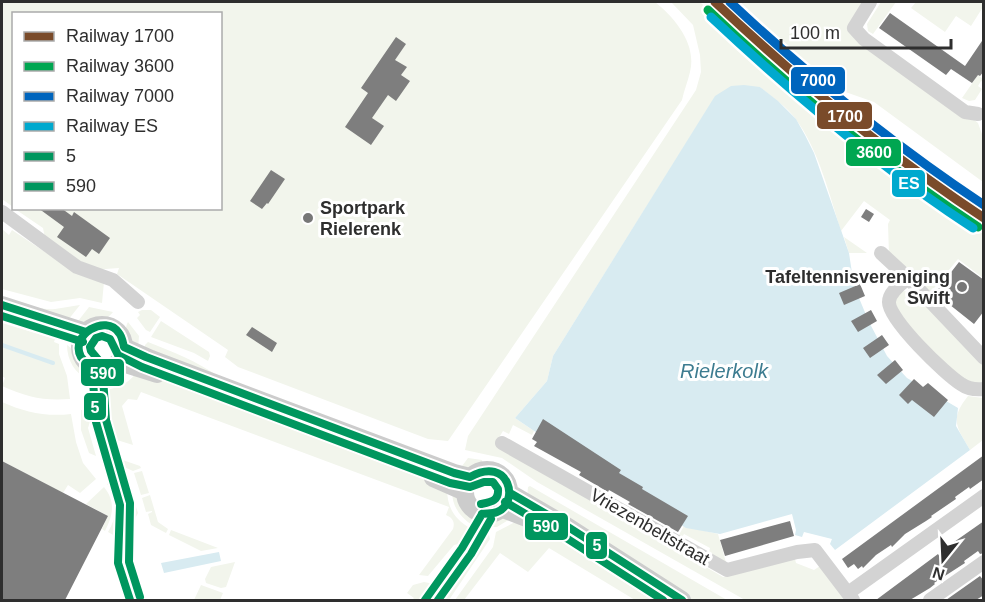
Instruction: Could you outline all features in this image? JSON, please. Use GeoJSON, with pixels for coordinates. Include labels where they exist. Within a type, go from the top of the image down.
{"type":"FeatureCollection","features":[{"type":"Feature","properties":{"kind":"street"},"geometry":{"type":"LineString","coordinates":[[870,2],[854,28],[864,39],[965,112],[982,115]]}},
{"type":"Feature","properties":{"kind":"street"},"geometry":{"type":"LineString","coordinates":[[2,212],[77,267],[113,280],[138,302]]}},
{"type":"Feature","properties":{"kind":"street"},"geometry":{"type":"LineString","coordinates":[[881,253],[984,358]]}},
{"type":"Feature","properties":{"kind":"street"},"geometry":{"type":"LineString","coordinates":[[908,278],[891,293],[888,301],[897,321],[941,368],[963,386],[984,389]]}},
{"type":"Feature","properties":{"kind":"street"},"geometry":{"type":"LineString","coordinates":[[2,305],[83,339]]}},
{"type":"Feature","properties":{"kind":"street"},"geometry":{"type":"LineString","coordinates":[[2,317],[55,335],[83,339]]}},
{"type":"Feature","properties":{"kind":"street"},"geometry":{"type":"LineString","coordinates":[[122,355],[106,369],[92,367],[81,356],[83,339],[96,325],[108,326],[118,331],[122,355],[141,368],[467,484]]}},
{"type":"Feature","properties":{"kind":"street","name":"Vriezenbeltstraat"},"geometry":{"type":"LineString","coordinates":[[502,443],[727,570],[797,552],[815,550],[851,597]]}},
{"type":"Feature","properties":{"kind":"street"},"geometry":{"type":"LineString","coordinates":[[482,470],[496,471],[506,480],[506,501],[493,514],[477,512],[468,504],[467,484],[482,470]]}},
{"type":"Feature","properties":{"kind":"street"},"geometry":{"type":"LineString","coordinates":[[851,597],[984,496]]}},
{"type":"Feature","properties":{"kind":"street"},"geometry":{"type":"LineString","coordinates":[[506,501],[660,600]]}},
{"type":"Feature","properties":{"kind":"street"},"geometry":{"type":"LineString","coordinates":[[506,501],[565,525],[682,600]]}},
{"type":"Feature","properties":{"kind":"street"},"geometry":{"type":"LineString","coordinates":[[930,600],[984,562]]}},
{"type":"Feature","properties":{"kind":"shaded area","name":"Sportpark Rielerenk"},"geometry":{"type":"Polygon","coordinates":[[[2,2],[655,2],[683,32],[690,52],[690,72],[682,100],[448,441],[428,439],[238,367],[225,357],[228,350],[117,274],[119,268],[92,270],[45,238],[43,228],[16,210],[222,210],[222,12],[12,12],[12,206],[2,199],[2,2]]]}},
{"type":"Feature","properties":{"kind":"shaded area"},"geometry":{"type":"Polygon","coordinates":[[[671,2],[700,2],[767,64],[872,152],[983,232],[983,278],[958,259],[930,293],[889,255],[888,224],[890,220],[864,201],[841,231],[811,144],[795,118],[783,106],[760,87],[715,97],[553,356],[547,381],[515,418],[534,431],[532,435],[513,425],[509,434],[503,431],[495,444],[723,577],[795,559],[796,563],[814,570],[820,566],[846,600],[745,600],[537,482],[502,458],[465,450],[468,436],[696,90],[701,72],[700,55],[693,25],[671,2]]]}},
{"type":"Feature","properties":{"kind":"shaded area"},"geometry":{"type":"Polygon","coordinates":[[[736,2],[865,2],[853,23],[978,123],[983,137],[983,182],[874,102],[834,88],[736,2]]]}},
{"type":"Feature","properties":{"kind":"shaded area"},"geometry":{"type":"Polygon","coordinates":[[[881,2],[896,2],[873,34],[868,31],[867,24],[881,2]]]}},
{"type":"Feature","properties":{"kind":"shaded area"},"geometry":{"type":"Polygon","coordinates":[[[916,2],[983,2],[983,7],[971,26],[956,16],[945,32],[911,8],[916,2]]]}},
{"type":"Feature","properties":{"kind":"shaded area"},"geometry":{"type":"Polygon","coordinates":[[[978,75],[983,82],[981,81],[978,86],[982,89],[975,100],[969,101],[962,98],[978,75]]]}},
{"type":"Feature","properties":{"kind":"shaded area"},"geometry":{"type":"Polygon","coordinates":[[[2,229],[9,235],[12,230],[63,264],[104,282],[102,303],[80,298],[51,302],[2,289],[2,229]]]}},
{"type":"Feature","properties":{"kind":"shaded area"},"geometry":{"type":"Polygon","coordinates":[[[844,237],[867,253],[849,253],[844,237]]]}},
{"type":"Feature","properties":{"kind":"shaded area"},"geometry":{"type":"Polygon","coordinates":[[[900,290],[916,294],[983,362],[983,386],[969,386],[945,367],[914,332],[891,297],[900,290]]]}},
{"type":"Feature","properties":{"kind":"shaded area"},"geometry":{"type":"Polygon","coordinates":[[[2,296],[42,309],[80,305],[68,320],[2,296]]]}},
{"type":"Feature","properties":{"kind":"shaded area"},"geometry":{"type":"Polygon","coordinates":[[[89,307],[113,312],[101,320],[75,325],[89,307]]]}},
{"type":"Feature","properties":{"kind":"shaded area"},"geometry":{"type":"Polygon","coordinates":[[[151,310],[160,317],[150,332],[137,318],[140,315],[138,312],[151,310]]]}},
{"type":"Feature","properties":{"kind":"shaded area"},"geometry":{"type":"Polygon","coordinates":[[[161,321],[209,352],[208,361],[194,353],[151,337],[161,321]]]}},
{"type":"Feature","properties":{"kind":"shaded area"},"geometry":{"type":"Polygon","coordinates":[[[128,322],[139,336],[138,349],[127,337],[128,322]]]}},
{"type":"Feature","properties":{"kind":"shaded area"},"geometry":{"type":"Polygon","coordinates":[[[2,323],[55,339],[54,342],[59,344],[59,354],[67,376],[70,399],[35,397],[2,386],[5,378],[2,376],[2,323]]]}},
{"type":"Feature","properties":{"kind":"shaded area"},"geometry":{"type":"Polygon","coordinates":[[[148,342],[176,353],[219,377],[145,350],[148,342]]]}},
{"type":"Feature","properties":{"kind":"shaded area"},"geometry":{"type":"Polygon","coordinates":[[[67,345],[80,361],[89,380],[73,366],[68,356],[67,345]]]}},
{"type":"Feature","properties":{"kind":"shaded area"},"geometry":{"type":"Polygon","coordinates":[[[121,369],[127,373],[112,381],[97,382],[101,375],[121,369]]]}},
{"type":"Feature","properties":{"kind":"shaded area"},"geometry":{"type":"Polygon","coordinates":[[[136,373],[143,373],[447,488],[452,512],[470,528],[462,543],[454,545],[428,576],[419,575],[453,529],[453,521],[446,515],[449,507],[141,392],[137,400],[128,399],[122,406],[133,445],[117,440],[114,437],[110,409],[98,393],[101,393],[101,390],[120,386],[136,373]]]}},
{"type":"Feature","properties":{"kind":"shaded area"},"geometry":{"type":"Polygon","coordinates":[[[968,396],[983,398],[983,440],[970,450],[957,423],[958,411],[968,396]]]}},
{"type":"Feature","properties":{"kind":"shaded area"},"geometry":{"type":"Polygon","coordinates":[[[2,402],[35,413],[71,414],[76,442],[83,463],[96,479],[80,493],[68,485],[63,493],[2,461],[2,402]]]}},
{"type":"Feature","properties":{"kind":"shaded area"},"geometry":{"type":"Polygon","coordinates":[[[81,410],[90,416],[88,428],[96,456],[89,453],[81,430],[81,410]]]}},
{"type":"Feature","properties":{"kind":"shaded area"},"geometry":{"type":"Polygon","coordinates":[[[108,455],[141,468],[133,471],[111,461],[108,455]]]}},
{"type":"Feature","properties":{"kind":"shaded area"},"geometry":{"type":"Polygon","coordinates":[[[468,458],[482,460],[483,466],[470,471],[459,470],[468,458]]]}},
{"type":"Feature","properties":{"kind":"shaded area"},"geometry":{"type":"Polygon","coordinates":[[[114,471],[126,476],[138,513],[124,540],[122,540],[124,506],[114,471]]]}},
{"type":"Feature","properties":{"kind":"shaded area"},"geometry":{"type":"Polygon","coordinates":[[[142,471],[149,493],[141,495],[134,473],[142,471]]]}},
{"type":"Feature","properties":{"kind":"shaded area"},"geometry":{"type":"Polygon","coordinates":[[[111,481],[117,505],[115,536],[108,532],[115,514],[115,502],[107,484],[111,481]]]}},
{"type":"Feature","properties":{"kind":"shaded area"},"geometry":{"type":"Polygon","coordinates":[[[530,486],[727,600],[688,600],[527,499],[530,486]]]}},
{"type":"Feature","properties":{"kind":"shaded area"},"geometry":{"type":"Polygon","coordinates":[[[104,487],[112,503],[110,519],[105,531],[102,529],[108,516],[86,504],[104,487]]]}},
{"type":"Feature","properties":{"kind":"shaded area"},"geometry":{"type":"Polygon","coordinates":[[[452,490],[474,516],[472,525],[457,510],[452,490]]]}},
{"type":"Feature","properties":{"kind":"shaded area"},"geometry":{"type":"Polygon","coordinates":[[[150,495],[158,522],[168,529],[166,533],[151,525],[148,514],[152,511],[146,512],[142,498],[150,495]]]}},
{"type":"Feature","properties":{"kind":"shaded area"},"geometry":{"type":"Polygon","coordinates":[[[504,516],[513,517],[497,527],[480,527],[486,521],[504,516]]]}},
{"type":"Feature","properties":{"kind":"shaded area"},"geometry":{"type":"Polygon","coordinates":[[[515,522],[532,523],[652,600],[635,600],[549,548],[528,572],[500,553],[464,600],[455,600],[493,547],[496,532],[515,522]]]}},
{"type":"Feature","properties":{"kind":"shaded area"},"geometry":{"type":"Polygon","coordinates":[[[684,526],[718,534],[727,566],[708,556],[710,548],[684,534],[679,542],[676,540],[684,526]]]}},
{"type":"Feature","properties":{"kind":"shaded area"},"geometry":{"type":"Polygon","coordinates":[[[171,530],[218,548],[201,551],[169,535],[171,530]]]}},
{"type":"Feature","properties":{"kind":"shaded area"},"geometry":{"type":"Polygon","coordinates":[[[477,531],[489,535],[490,539],[449,600],[431,600],[436,593],[448,587],[450,573],[477,531]]]}},
{"type":"Feature","properties":{"kind":"shaded area"},"geometry":{"type":"Polygon","coordinates":[[[235,562],[226,587],[221,588],[206,583],[205,579],[211,567],[235,562]]]}},
{"type":"Feature","properties":{"kind":"shaded area"},"geometry":{"type":"Polygon","coordinates":[[[424,582],[434,584],[422,600],[412,600],[414,598],[407,593],[413,585],[424,582]]]}},
{"type":"Feature","properties":{"kind":"shaded area"},"geometry":{"type":"Polygon","coordinates":[[[201,585],[223,593],[220,600],[194,600],[201,585]]]}},
{"type":"Feature","properties":{"kind":"water","name":"Rielerkolk"},"geometry":{"type":"Polygon","coordinates":[[[731,86],[760,87],[796,119],[814,153],[849,253],[854,286],[869,322],[887,356],[907,378],[958,408],[956,426],[970,450],[835,550],[830,544],[832,539],[804,532],[802,537],[795,535],[792,514],[720,534],[686,528],[596,473],[515,418],[547,381],[553,356],[715,96],[731,86]]]}},
{"type":"Feature","properties":{"kind":"water"},"geometry":{"type":"Polygon","coordinates":[[[219,552],[221,561],[164,573],[161,563],[219,552]]]}},
{"type":"Feature","properties":{"kind":"building"},"geometry":{"type":"Polygon","coordinates":[[[890,13],[965,66],[984,38],[984,71],[972,83],[951,69],[946,75],[879,28],[890,13]]]}},
{"type":"Feature","properties":{"kind":"building"},"geometry":{"type":"Polygon","coordinates":[[[396,37],[406,44],[395,60],[407,67],[401,75],[410,81],[396,101],[388,95],[372,118],[384,126],[371,145],[345,127],[368,93],[361,88],[396,37]]]}},
{"type":"Feature","properties":{"kind":"building"},"geometry":{"type":"Polygon","coordinates":[[[271,170],[285,179],[262,209],[250,201],[271,170]]]}},
{"type":"Feature","properties":{"kind":"building"},"geometry":{"type":"Polygon","coordinates":[[[866,209],[874,214],[869,222],[861,217],[866,209]]]}},
{"type":"Feature","properties":{"kind":"building"},"geometry":{"type":"Polygon","coordinates":[[[41,210],[64,210],[72,216],[74,212],[110,238],[99,254],[92,249],[86,257],[57,237],[64,227],[41,210]]]}},
{"type":"Feature","properties":{"kind":"building","name":"Tafeltennisvereniging Swift"},"geometry":{"type":"Polygon","coordinates":[[[959,262],[984,280],[984,311],[974,324],[935,293],[959,262]]]}},
{"type":"Feature","properties":{"kind":"building"},"geometry":{"type":"Polygon","coordinates":[[[860,284],[865,296],[844,305],[839,293],[860,284]]]}},
{"type":"Feature","properties":{"kind":"building"},"geometry":{"type":"Polygon","coordinates":[[[871,310],[877,321],[858,332],[851,321],[871,310]]]}},
{"type":"Feature","properties":{"kind":"building"},"geometry":{"type":"Polygon","coordinates":[[[252,327],[277,343],[272,352],[246,335],[252,327]]]}},
{"type":"Feature","properties":{"kind":"building"},"geometry":{"type":"Polygon","coordinates":[[[882,335],[889,345],[870,358],[863,348],[882,335]]]}},
{"type":"Feature","properties":{"kind":"building"},"geometry":{"type":"Polygon","coordinates":[[[895,360],[903,370],[886,384],[877,375],[895,360]]]}},
{"type":"Feature","properties":{"kind":"building"},"geometry":{"type":"Polygon","coordinates":[[[914,379],[923,387],[928,383],[948,400],[934,417],[912,400],[908,404],[899,395],[914,379]]]}},
{"type":"Feature","properties":{"kind":"building"},"geometry":{"type":"Polygon","coordinates":[[[543,419],[621,470],[619,473],[643,487],[642,489],[688,516],[678,532],[628,504],[630,502],[579,475],[581,472],[534,446],[537,442],[532,439],[543,419]]]}},
{"type":"Feature","properties":{"kind":"building"},"geometry":{"type":"Polygon","coordinates":[[[984,455],[984,479],[955,497],[956,499],[905,534],[892,547],[891,545],[876,555],[863,568],[862,566],[858,569],[854,564],[848,568],[842,559],[984,455]]]}},
{"type":"Feature","properties":{"kind":"building"},"geometry":{"type":"Polygon","coordinates":[[[2,461],[108,516],[65,600],[2,600],[2,461]]]}},
{"type":"Feature","properties":{"kind":"building"},"geometry":{"type":"Polygon","coordinates":[[[790,521],[794,536],[725,556],[720,540],[790,521]]]}},
{"type":"Feature","properties":{"kind":"building"},"geometry":{"type":"Polygon","coordinates":[[[984,521],[984,553],[980,554],[978,551],[964,561],[965,563],[910,600],[876,600],[938,554],[940,557],[956,545],[954,542],[984,521]]]}},
{"type":"Feature","properties":{"kind":"building"},"geometry":{"type":"Polygon","coordinates":[[[980,576],[984,581],[984,595],[976,600],[946,600],[980,576]]]}},
{"type":"Feature","properties":{"kind":"waterway"},"geometry":{"type":"LineString","coordinates":[[2,345],[53,363]]}},
{"type":"Feature","properties":{"kind":"rail line","name":"1700"},"geometry":{"type":"LineString","coordinates":[[715,2],[845,116],[948,194],[984,218]]}},
{"type":"Feature","properties":{"kind":"rail line","name":"7000"},"geometry":{"type":"LineString","coordinates":[[730,2],[852,109],[984,205]]}},
{"type":"Feature","properties":{"kind":"rail line","name":"3600"},"geometry":{"type":"LineString","coordinates":[[708,10],[772,69],[838,124],[942,203],[978,227]]}},
{"type":"Feature","properties":{"kind":"rail line","name":"ES"},"geometry":{"type":"LineString","coordinates":[[711,17],[837,128],[904,180],[973,228]]}},
{"type":"Feature","properties":{"kind":"transit line","name":"5"},"geometry":{"type":"LineString","coordinates":[[2,305],[86,332]]}},
{"type":"Feature","properties":{"kind":"transit line","name":"590"},"geometry":{"type":"LineString","coordinates":[[2,316],[83,342]]}},
{"type":"Feature","properties":{"kind":"transit line","name":"5"},"geometry":{"type":"LineString","coordinates":[[130,600],[118,563],[120,505],[96,422],[92,367],[81,357],[79,349],[84,334],[98,326],[113,327],[120,334],[124,347],[146,357],[454,473],[470,477],[484,472],[494,472],[502,476],[507,483],[508,500],[497,512],[482,514]]}},
{"type":"Feature","properties":{"kind":"transit line","name":"590"},"geometry":{"type":"LineString","coordinates":[[140,597],[129,562],[130,503],[106,420],[102,364],[90,347],[96,338],[102,336],[110,339],[118,355],[142,367],[450,483],[470,487],[484,482],[493,482],[498,489],[496,498],[491,502],[481,504]]}},
{"type":"Feature","properties":{"kind":"transit line","name":"5"},"geometry":{"type":"LineString","coordinates":[[510,493],[565,525],[682,600]]}},
{"type":"Feature","properties":{"kind":"transit line","name":"590"},"geometry":{"type":"LineString","coordinates":[[505,502],[663,600]]}},
{"type":"Feature","properties":{"kind":"transit line","name":"5"},"geometry":{"type":"LineString","coordinates":[[425,600],[462,548],[482,514]]}},
{"type":"Feature","properties":{"kind":"transit line","name":"590"},"geometry":{"type":"LineString","coordinates":[[438,600],[471,554],[491,519]]}},
{"type":"Feature","properties":{"kind":"place","name":"Sportpark Rielerenk"},"geometry":{"type":"Point","coordinates":[308,218]}},
{"type":"Feature","properties":{"kind":"place","name":"Tafeltennisvereniging Swift"},"geometry":{"type":"Point","coordinates":[962,287]}}]}
